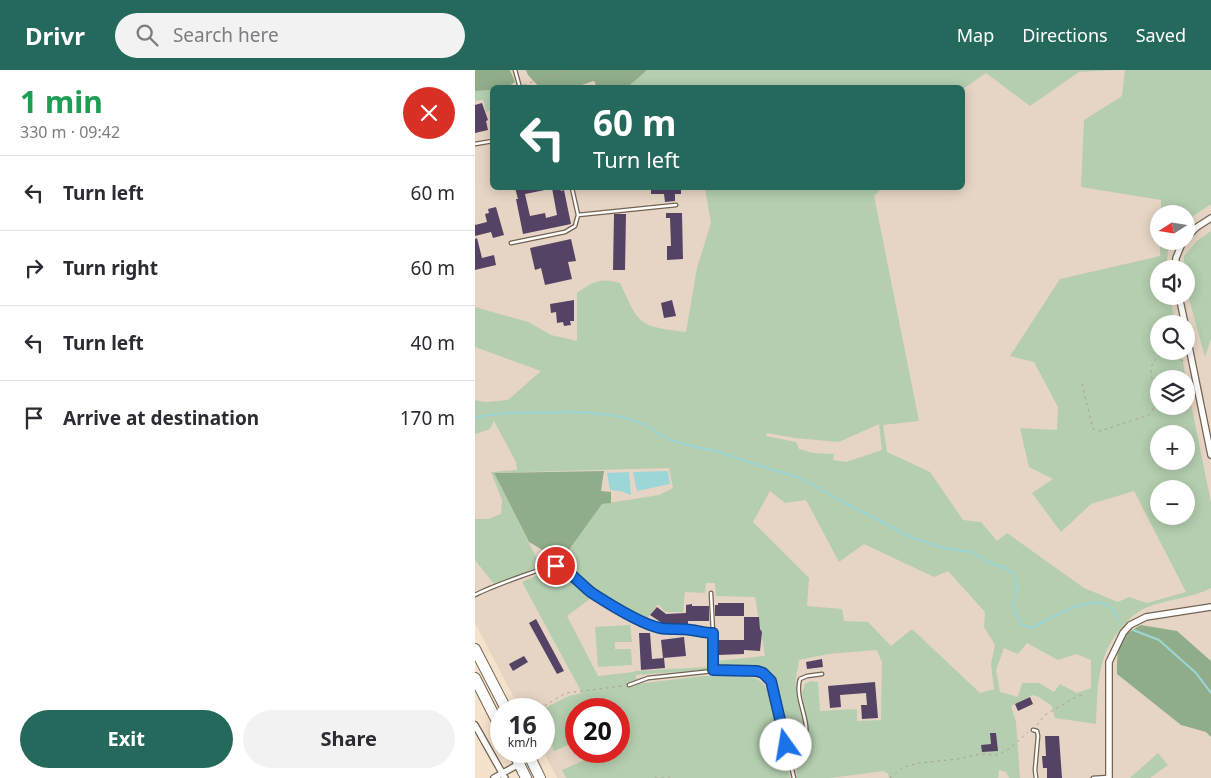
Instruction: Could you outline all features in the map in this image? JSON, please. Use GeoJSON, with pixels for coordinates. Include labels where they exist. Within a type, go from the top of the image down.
{"type":"FeatureCollection","features":[{"type":"Feature","properties":{"kind":"highway"},"geometry":{"type":"LineString","coordinates":[[475,649],[500,698]]}},
{"type":"Feature","properties":{"kind":"highway"},"geometry":{"type":"LineString","coordinates":[[475,678],[490,707]]}},
{"type":"Feature","properties":{"kind":"highway"},"geometry":{"type":"LineString","coordinates":[[533,763],[541,778]]}},
{"type":"Feature","properties":{"kind":"highway"},"geometry":{"type":"LineString","coordinates":[[519,764],[526,778]]}},
{"type":"Feature","properties":{"kind":"street"},"geometry":{"type":"LineString","coordinates":[[1195,229],[1211,218]]}},
{"type":"Feature","properties":{"kind":"street"},"geometry":{"type":"LineString","coordinates":[[1192,360],[1211,455]]}},
{"type":"Feature","properties":{"kind":"street"},"geometry":{"type":"LineString","coordinates":[[1109,778],[1109,662],[1123,633],[1131,625],[1146,617],[1211,607]]}},
{"type":"Feature","properties":{"kind":"street"},"geometry":{"type":"LineString","coordinates":[[475,725],[503,776]]}},
{"type":"Feature","properties":{"kind":"street"},"geometry":{"type":"LineString","coordinates":[[494,778],[503,776],[519,764]]}},
{"type":"Feature","properties":{"kind":"lane"},"geometry":{"type":"LineString","coordinates":[[515,70],[519,85]]}},
{"type":"Feature","properties":{"kind":"lane"},"geometry":{"type":"LineString","coordinates":[[475,144],[490,142]]}},
{"type":"Feature","properties":{"kind":"lane"},"geometry":{"type":"LineString","coordinates":[[511,242],[565,232],[575,226],[578,215],[572,190]]}},
{"type":"Feature","properties":{"kind":"lane"},"geometry":{"type":"LineString","coordinates":[[578,215],[676,205]]}},
{"type":"Feature","properties":{"kind":"lane"},"geometry":{"type":"LineString","coordinates":[[475,595],[530,573],[556,566],[565,569],[589,590],[607,602],[649,625],[713,633]]}},
{"type":"Feature","properties":{"kind":"lane"},"geometry":{"type":"LineString","coordinates":[[711,593],[713,670]]}},
{"type":"Feature","properties":{"kind":"lane"},"geometry":{"type":"LineString","coordinates":[[629,685],[648,678],[713,670],[757,671],[763,673],[771,681],[794,778]]}},
{"type":"Feature","properties":{"kind":"lane"},"geometry":{"type":"LineString","coordinates":[[790,764],[805,739],[806,727],[798,687],[800,679],[823,674]]}},
{"type":"Feature","properties":{"kind":"lane"},"geometry":{"type":"LineString","coordinates":[[1033,730],[1037,731],[1038,736],[1036,778]]}},
{"type":"Feature","properties":{"kind":"lane"},"geometry":{"type":"LineString","coordinates":[[1093,778],[1109,778]]}},
{"type":"Feature","properties":{"kind":"path"},"geometry":{"type":"LineString","coordinates":[[525,85],[566,70]]}},
{"type":"Feature","properties":{"kind":"path"},"geometry":{"type":"LineString","coordinates":[[1082,384],[1092,425],[1094,430],[1100,431],[1149,415],[1156,399],[1150,374],[1151,366],[1155,359],[1168,351],[1174,352],[1181,360],[1193,365]]}},
{"type":"Feature","properties":{"kind":"path"},"geometry":{"type":"LineString","coordinates":[[555,700],[566,693],[629,685]]}},
{"type":"Feature","properties":{"kind":"path"},"geometry":{"type":"LineString","coordinates":[[890,778],[904,767],[919,763],[958,759],[980,754],[998,755],[1005,752],[1028,732],[1033,730],[1045,715],[1078,696],[1084,695]]}},
{"type":"Feature","properties":{"kind":"path"},"geometry":{"type":"LineString","coordinates":[[655,778],[673,778]]}},
{"type":"Feature","properties":{"kind":"shaded area"},"geometry":{"type":"Polygon","coordinates":[[[475,70],[1211,70],[1211,778],[557,778],[549,763],[555,763],[555,698],[514,698],[475,623],[475,70]]]}},
{"type":"Feature","properties":{"kind":"green space"},"geometry":{"type":"Polygon","coordinates":[[[475,70],[510,70],[515,82],[511,85],[490,85],[490,90],[475,91],[475,70]]]}},
{"type":"Feature","properties":{"kind":"green space"},"geometry":{"type":"Polygon","coordinates":[[[526,70],[646,71],[630,85],[596,85],[593,81],[582,85],[537,85],[526,70]]]}},
{"type":"Feature","properties":{"kind":"green space"},"geometry":{"type":"Polygon","coordinates":[[[646,70],[1114,70],[1079,72],[1030,106],[986,73],[965,88],[965,85],[630,85],[646,70]]]}},
{"type":"Feature","properties":{"kind":"green space"},"geometry":{"type":"Polygon","coordinates":[[[1125,70],[1211,70],[1211,204],[1195,215],[1195,205],[1161,205],[1161,200],[1081,187],[1084,120],[1122,96],[1125,70]]]}},
{"type":"Feature","properties":{"kind":"green space"},"geometry":{"type":"Polygon","coordinates":[[[490,90],[490,111],[486,112],[483,100],[475,101],[475,91],[490,90]]]}},
{"type":"Feature","properties":{"kind":"green space"},"geometry":{"type":"Polygon","coordinates":[[[705,190],[880,190],[874,196],[919,421],[883,425],[887,452],[930,472],[963,520],[981,522],[997,541],[1007,533],[1084,588],[1118,602],[1129,597],[1147,603],[1186,592],[1152,525],[1195,525],[1195,480],[1150,480],[1150,522],[1134,491],[1091,504],[1061,532],[1032,493],[1053,479],[1029,467],[1020,428],[1057,430],[1058,407],[1034,362],[1010,356],[1060,279],[1160,256],[1160,250],[1168,250],[1167,260],[1150,260],[1150,305],[1172,305],[1173,315],[1150,315],[1150,360],[1183,360],[1184,370],[1150,370],[1150,415],[1193,415],[1211,503],[1211,588],[1203,592],[1145,608],[1132,616],[1122,627],[1113,638],[1103,661],[1098,685],[1096,724],[1055,718],[1052,706],[1039,697],[1032,695],[1011,706],[1016,722],[1020,778],[1009,778],[1006,772],[999,770],[998,778],[889,778],[888,774],[884,771],[830,778],[797,778],[796,766],[807,738],[802,693],[805,684],[811,681],[818,682],[820,711],[857,709],[857,721],[881,720],[882,662],[877,650],[828,654],[799,660],[796,684],[803,728],[800,743],[794,750],[778,688],[771,676],[753,668],[723,669],[715,667],[717,661],[765,656],[755,597],[716,596],[715,583],[706,583],[705,593],[685,592],[683,612],[665,612],[658,604],[646,620],[603,597],[561,561],[602,504],[659,495],[673,488],[669,468],[494,473],[541,567],[494,584],[475,560],[475,519],[488,519],[501,514],[502,500],[491,472],[517,470],[516,462],[494,421],[490,429],[475,434],[475,400],[485,402],[508,400],[541,371],[475,347],[475,307],[528,322],[551,335],[577,341],[577,293],[592,283],[607,280],[620,283],[637,316],[649,325],[686,332],[697,268],[711,223],[705,190]],[[879,424],[839,442],[767,433],[766,436],[796,442],[799,449],[813,453],[834,454],[833,460],[846,462],[882,450],[879,424]],[[770,491],[753,522],[809,578],[807,606],[842,609],[844,621],[868,622],[891,646],[912,629],[980,693],[994,689],[991,664],[995,645],[984,627],[985,612],[948,571],[934,577],[864,544],[839,562],[806,500],[785,503],[770,491]],[[1027,643],[1018,654],[1004,648],[996,670],[1000,692],[1018,697],[1022,683],[1039,683],[1054,692],[1060,684],[1077,693],[1091,688],[1091,660],[1076,654],[1058,660],[1027,643]]]}},
{"type":"Feature","properties":{"kind":"green space"},"geometry":{"type":"Polygon","coordinates":[[[1211,231],[1211,339],[1205,357],[1195,315],[1191,305],[1195,305],[1195,260],[1184,260],[1184,256],[1189,250],[1195,250],[1197,241],[1211,231]]]}},
{"type":"Feature","properties":{"kind":"green space"},"geometry":{"type":"Polygon","coordinates":[[[604,471],[601,491],[611,492],[611,503],[602,504],[561,561],[529,542],[494,473],[604,471]]]}},
{"type":"Feature","properties":{"kind":"green space"},"geometry":{"type":"Polygon","coordinates":[[[556,570],[591,598],[567,616],[598,676],[635,671],[707,667],[706,670],[636,675],[637,684],[702,676],[743,676],[755,678],[763,683],[767,690],[790,778],[566,778],[562,770],[578,763],[630,763],[630,698],[565,698],[565,746],[555,751],[555,703],[569,696],[582,693],[522,582],[544,572],[556,570]]]}},
{"type":"Feature","properties":{"kind":"green space"},"geometry":{"type":"Polygon","coordinates":[[[630,625],[632,642],[615,642],[615,649],[631,649],[632,665],[598,667],[595,627],[630,625]]]}},
{"type":"Feature","properties":{"kind":"green space"},"geometry":{"type":"Polygon","coordinates":[[[1141,625],[1177,631],[1211,661],[1211,737],[1206,732],[1181,725],[1117,674],[1117,657],[1120,645],[1127,634],[1141,625]]]}},
{"type":"Feature","properties":{"kind":"green space"},"geometry":{"type":"Polygon","coordinates":[[[1158,753],[1168,765],[1150,778],[1130,778],[1158,753]]]}},
{"type":"Feature","properties":{"kind":"water"},"geometry":{"type":"Polygon","coordinates":[[[668,471],[670,484],[637,491],[633,472],[668,471]]]}},
{"type":"Feature","properties":{"kind":"water"},"geometry":{"type":"Polygon","coordinates":[[[629,472],[631,495],[610,490],[607,473],[629,472]]]}},
{"type":"Feature","properties":{"kind":"building"},"geometry":{"type":"Polygon","coordinates":[[[482,103],[488,120],[486,121],[488,130],[475,133],[475,105],[482,103]]]}},
{"type":"Feature","properties":{"kind":"building"},"geometry":{"type":"Polygon","coordinates":[[[516,190],[545,190],[525,194],[530,216],[545,213],[546,218],[557,215],[552,190],[564,190],[571,224],[523,234],[516,199],[518,199],[516,190]]]}},
{"type":"Feature","properties":{"kind":"building"},"geometry":{"type":"Polygon","coordinates":[[[651,190],[681,190],[681,194],[675,194],[675,201],[665,202],[664,194],[651,194],[651,190]]]}},
{"type":"Feature","properties":{"kind":"building"},"geometry":{"type":"Polygon","coordinates":[[[496,207],[504,235],[493,238],[491,232],[475,236],[475,225],[487,222],[485,214],[489,213],[488,209],[496,207]]]}},
{"type":"Feature","properties":{"kind":"building"},"geometry":{"type":"Polygon","coordinates":[[[666,213],[682,213],[683,259],[667,260],[667,246],[671,246],[670,218],[666,218],[666,213]]]}},
{"type":"Feature","properties":{"kind":"building"},"geometry":{"type":"Polygon","coordinates":[[[614,214],[626,214],[625,270],[613,270],[614,214]]]}},
{"type":"Feature","properties":{"kind":"building"},"geometry":{"type":"Polygon","coordinates":[[[477,238],[482,258],[494,255],[496,265],[475,270],[475,239],[477,238]]]}},
{"type":"Feature","properties":{"kind":"building"},"geometry":{"type":"Polygon","coordinates":[[[571,239],[576,261],[568,262],[572,279],[545,285],[541,268],[535,270],[530,248],[571,239]]]}},
{"type":"Feature","properties":{"kind":"building"},"geometry":{"type":"Polygon","coordinates":[[[574,300],[574,321],[570,321],[571,325],[564,326],[563,322],[557,323],[556,312],[551,313],[550,304],[574,300]]]}},
{"type":"Feature","properties":{"kind":"building"},"geometry":{"type":"Polygon","coordinates":[[[672,300],[676,316],[664,318],[661,303],[672,300]]]}},
{"type":"Feature","properties":{"kind":"building"},"geometry":{"type":"Polygon","coordinates":[[[718,603],[744,603],[744,616],[715,616],[715,605],[718,605],[718,603]]]}},
{"type":"Feature","properties":{"kind":"building"},"geometry":{"type":"Polygon","coordinates":[[[692,604],[692,606],[709,606],[709,621],[688,621],[688,625],[665,625],[650,615],[657,607],[666,614],[686,613],[686,605],[692,604]]]}},
{"type":"Feature","properties":{"kind":"building"},"geometry":{"type":"Polygon","coordinates":[[[744,617],[759,617],[762,632],[760,651],[744,650],[744,654],[718,655],[718,640],[744,640],[744,617]]]}},
{"type":"Feature","properties":{"kind":"building"},"geometry":{"type":"Polygon","coordinates":[[[536,619],[564,671],[557,674],[529,623],[536,619]]]}},
{"type":"Feature","properties":{"kind":"building"},"geometry":{"type":"Polygon","coordinates":[[[639,633],[650,633],[652,659],[664,658],[665,668],[641,670],[639,633]]]}},
{"type":"Feature","properties":{"kind":"building"},"geometry":{"type":"Polygon","coordinates":[[[684,637],[686,656],[663,658],[661,640],[684,637]]]}},
{"type":"Feature","properties":{"kind":"building"},"geometry":{"type":"Polygon","coordinates":[[[524,656],[528,662],[513,671],[509,664],[524,656]]]}},
{"type":"Feature","properties":{"kind":"building"},"geometry":{"type":"Polygon","coordinates":[[[822,659],[823,667],[807,669],[806,662],[822,659]]]}},
{"type":"Feature","properties":{"kind":"building"},"geometry":{"type":"Polygon","coordinates":[[[875,682],[878,718],[862,719],[861,705],[867,705],[866,693],[840,695],[841,707],[830,708],[828,686],[875,682]]]}},
{"type":"Feature","properties":{"kind":"building"},"geometry":{"type":"Polygon","coordinates":[[[1030,697],[1033,704],[1018,711],[1015,704],[1030,697]]]}},
{"type":"Feature","properties":{"kind":"building"},"geometry":{"type":"Polygon","coordinates":[[[990,733],[996,733],[998,751],[982,752],[981,745],[991,744],[990,733]]]}},
{"type":"Feature","properties":{"kind":"building"},"geometry":{"type":"Polygon","coordinates":[[[1045,736],[1059,736],[1062,778],[1047,778],[1047,768],[1043,768],[1042,756],[1046,756],[1045,736]]]}},
{"type":"Feature","properties":{"kind":"waterway"},"geometry":{"type":"LineString","coordinates":[[475,417],[504,413],[584,412],[623,417],[641,423],[670,440],[716,451],[801,478],[837,499],[913,538],[944,548],[971,552],[988,562],[1005,568],[1015,575],[1017,589],[1013,606],[1021,624],[1031,628],[1071,608],[1094,603],[1104,604],[1112,608],[1120,621]]}},
{"type":"Feature","properties":{"kind":"waterway"},"geometry":{"type":"LineString","coordinates":[[1133,630],[1159,640],[1196,673],[1211,693]]}},
{"type":"Feature","properties":{"kind":"route"},"geometry":{"type":"LineString","coordinates":[[556,566],[565,569],[589,590],[607,602],[649,625],[713,633],[713,670],[757,671],[763,673],[771,681],[786,745]]}}]}
